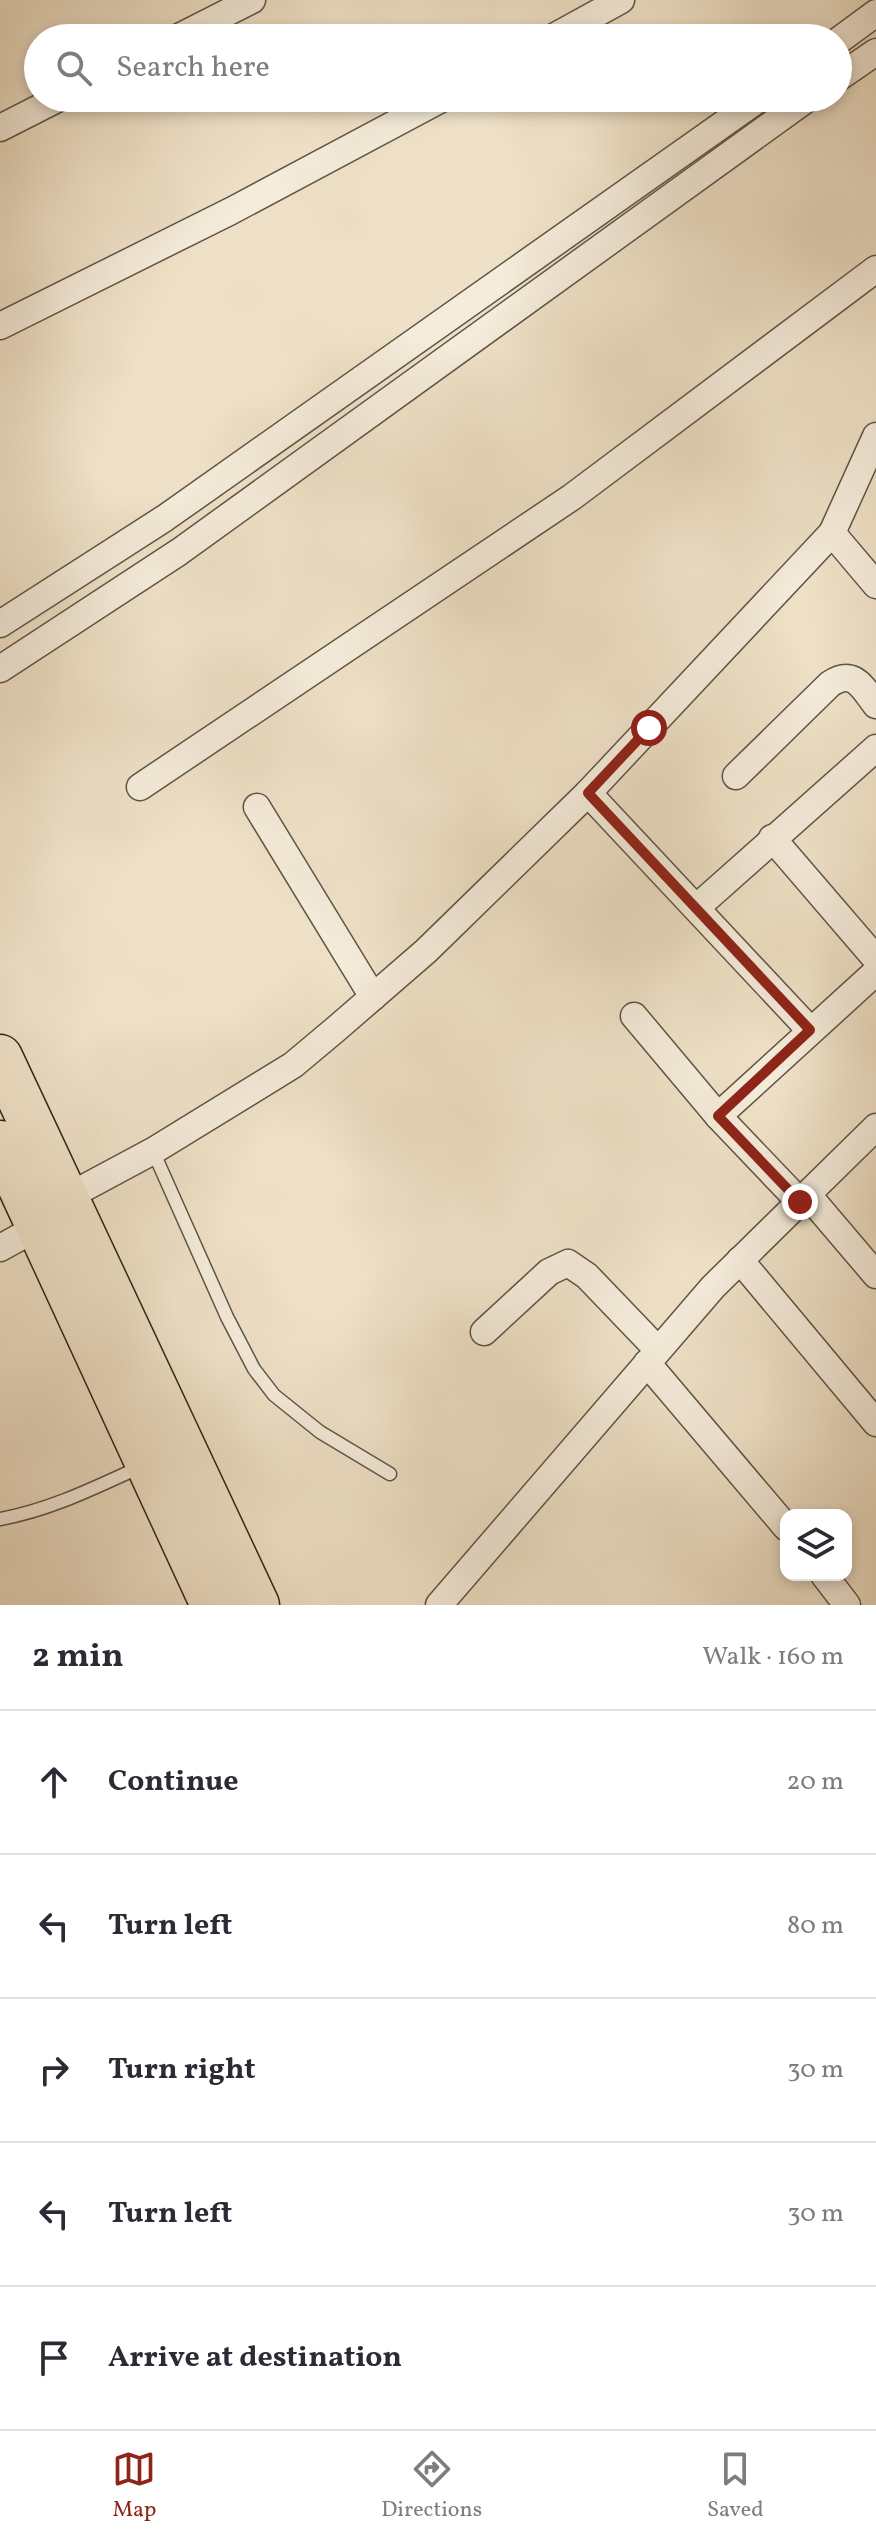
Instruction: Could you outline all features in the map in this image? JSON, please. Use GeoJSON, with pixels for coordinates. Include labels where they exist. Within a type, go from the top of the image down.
{"type":"FeatureCollection","features":[{"type":"Feature","properties":{"kind":"highway"},"geometry":{"type":"LineString","coordinates":[[0,1057],[45,1213]]}},
{"type":"Feature","properties":{"kind":"highway"},"geometry":{"type":"LineString","coordinates":[[0,1143],[45,1213],[165,1454],[257,1605]]}},
{"type":"Feature","properties":{"kind":"highway"},"geometry":{"type":"LineString","coordinates":[[165,1454],[213,1605]]}},
{"type":"Feature","properties":{"kind":"street"},"geometry":{"type":"LineString","coordinates":[[205,24],[252,0]]}},
{"type":"Feature","properties":{"kind":"street"},"geometry":{"type":"LineString","coordinates":[[577,24],[621,0]]}},
{"type":"Feature","properties":{"kind":"street"},"geometry":{"type":"LineString","coordinates":[[852,31],[876,13]]}},
{"type":"Feature","properties":{"kind":"street"},"geometry":{"type":"LineString","coordinates":[[852,68],[876,52]]}},
{"type":"Feature","properties":{"kind":"street"},"geometry":{"type":"LineString","coordinates":[[0,128],[31,112]]}},
{"type":"Feature","properties":{"kind":"street"},"geometry":{"type":"LineString","coordinates":[[0,326],[231,211],[417,112]]}},
{"type":"Feature","properties":{"kind":"street"},"geometry":{"type":"LineString","coordinates":[[0,624],[165,518],[740,112]]}},
{"type":"Feature","properties":{"kind":"street"},"geometry":{"type":"LineString","coordinates":[[0,669],[179,552],[789,112]]}},
{"type":"Feature","properties":{"kind":"street"},"geometry":{"type":"LineString","coordinates":[[140,787],[572,497],[876,269]]}},
{"type":"Feature","properties":{"kind":"street"},"geometry":{"type":"LineString","coordinates":[[0,1248],[45,1213],[293,1065],[426,951],[588,793],[832,533],[876,436]]}},
{"type":"Feature","properties":{"kind":"street"},"geometry":{"type":"LineString","coordinates":[[832,533],[876,585]]}},
{"type":"Feature","properties":{"kind":"street"},"geometry":{"type":"LineString","coordinates":[[736,776],[839,678],[850,677],[857,681],[876,705]]}},
{"type":"Feature","properties":{"kind":"street"},"geometry":{"type":"LineString","coordinates":[[696,908],[876,748]]}},
{"type":"Feature","properties":{"kind":"street"},"geometry":{"type":"LineString","coordinates":[[588,793],[810,1030]]}},
{"type":"Feature","properties":{"kind":"street"},"geometry":{"type":"LineString","coordinates":[[257,807],[373,997]]}},
{"type":"Feature","properties":{"kind":"street"},"geometry":{"type":"LineString","coordinates":[[772,838],[876,959]]}},
{"type":"Feature","properties":{"kind":"street"},"geometry":{"type":"LineString","coordinates":[[718,1116],[876,972]]}},
{"type":"Feature","properties":{"kind":"street"},"geometry":{"type":"LineString","coordinates":[[634,1016],[718,1116],[871,1259]]}},
{"type":"Feature","properties":{"kind":"street"},"geometry":{"type":"LineString","coordinates":[[439,1605],[713,1287],[876,1127]]}},
{"type":"Feature","properties":{"kind":"street"},"geometry":{"type":"LineString","coordinates":[[740,1260],[876,1423]]}},
{"type":"Feature","properties":{"kind":"street"},"geometry":{"type":"LineString","coordinates":[[484,1332],[549,1272],[568,1263],[587,1276],[780,1519]]}},
{"type":"Feature","properties":{"kind":"street"},"geometry":{"type":"LineString","coordinates":[[829,1581],[847,1605]]}},
{"type":"Feature","properties":{"kind":"lane"},"geometry":{"type":"LineString","coordinates":[[153,1151],[227,1317],[254,1369],[274,1395],[320,1432],[390,1474]]}},
{"type":"Feature","properties":{"kind":"lane"},"geometry":{"type":"LineString","coordinates":[[0,1519],[76,1497],[165,1454]]}},
{"type":"Feature","properties":{"kind":"route"},"geometry":{"type":"LineString","coordinates":[[649,728],[588,793],[810,1030],[718,1116],[800,1202]]}}]}
